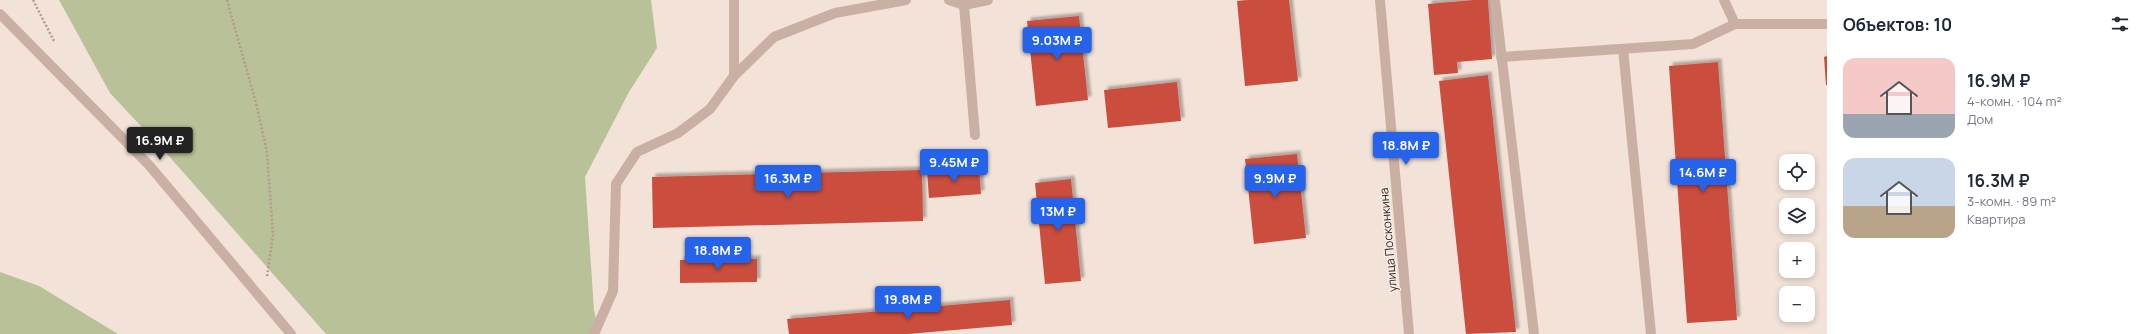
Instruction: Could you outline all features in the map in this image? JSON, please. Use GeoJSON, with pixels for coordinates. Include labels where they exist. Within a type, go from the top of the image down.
{"type":"FeatureCollection","features":[{"type":"Feature","properties":{"kind":"street"},"geometry":{"type":"LineString","coordinates":[[734,0],[734,76]]}},
{"type":"Feature","properties":{"kind":"street"},"geometry":{"type":"LineString","coordinates":[[594,334],[613,291],[616,184],[636,152],[678,133],[710,109],[734,76],[774,37],[835,13],[906,0]]}},
{"type":"Feature","properties":{"kind":"street"},"geometry":{"type":"LineString","coordinates":[[949,0],[963,2],[988,0]]}},
{"type":"Feature","properties":{"kind":"street","name":"улица Посконкина"},"geometry":{"type":"LineString","coordinates":[[1380,0],[1409,334]]}},
{"type":"Feature","properties":{"kind":"street"},"geometry":{"type":"LineString","coordinates":[[1495,0],[1534,334]]}},
{"type":"Feature","properties":{"kind":"street"},"geometry":{"type":"LineString","coordinates":[[1724,0],[1735,24]]}},
{"type":"Feature","properties":{"kind":"street"},"geometry":{"type":"LineString","coordinates":[[963,2],[975,135]]}},
{"type":"Feature","properties":{"kind":"street"},"geometry":{"type":"LineString","coordinates":[[0,14],[149,164],[291,334]]}},
{"type":"Feature","properties":{"kind":"street"},"geometry":{"type":"LineString","coordinates":[[1501,57],[1693,44],[1735,24],[1827,24]]}},
{"type":"Feature","properties":{"kind":"street"},"geometry":{"type":"LineString","coordinates":[[1623,49],[1651,334]]}},
{"type":"Feature","properties":{"kind":"path"},"geometry":{"type":"LineString","coordinates":[[227,0],[256,103],[267,152],[273,235],[263,301]]}},
{"type":"Feature","properties":{"kind":"green space"},"geometry":{"type":"Polygon","coordinates":[[[59,0],[651,0],[657,48],[629,92],[585,177],[594,310],[599,334],[326,334],[168,155],[110,93],[59,0]]]}},
{"type":"Feature","properties":{"kind":"green space"},"geometry":{"type":"Polygon","coordinates":[[[0,272],[39,286],[118,334],[0,334],[0,272]]]}},
{"type":"Feature","properties":{"kind":"building"},"geometry":{"type":"Polygon","coordinates":[[[1289,0],[1298,81],[1245,86],[1237,1],[1289,0]]]}},
{"type":"Feature","properties":{"kind":"building"},"geometry":{"type":"Polygon","coordinates":[[[1488,0],[1492,59],[1457,62],[1458,73],[1434,75],[1428,4],[1488,0]]]}},
{"type":"Feature","properties":{"kind":"building"},"geometry":{"type":"Polygon","coordinates":[[[1079,16],[1088,100],[1036,106],[1027,21],[1079,16]]]}},
{"type":"Feature","properties":{"kind":"building"},"geometry":{"type":"Polygon","coordinates":[[[1827,56],[1827,85],[1826,85],[1824,57],[1827,56]]]}},
{"type":"Feature","properties":{"kind":"building"},"geometry":{"type":"Polygon","coordinates":[[[1718,62],[1737,320],[1687,323],[1669,66],[1718,62]]]}},
{"type":"Feature","properties":{"kind":"building"},"geometry":{"type":"Polygon","coordinates":[[[1488,75],[1516,332],[1466,334],[1439,81],[1488,75]]]}},
{"type":"Feature","properties":{"kind":"building"},"geometry":{"type":"Polygon","coordinates":[[[1177,82],[1181,121],[1108,128],[1104,90],[1177,82]]]}},
{"type":"Feature","properties":{"kind":"building"},"geometry":{"type":"Polygon","coordinates":[[[1297,154],[1306,238],[1254,244],[1245,159],[1297,154]]]}},
{"type":"Feature","properties":{"kind":"building"},"geometry":{"type":"Polygon","coordinates":[[[979,168],[981,194],[929,198],[927,171],[979,168]]]}},
{"type":"Feature","properties":{"kind":"building"},"geometry":{"type":"Polygon","coordinates":[[[922,170],[923,221],[653,228],[652,177],[922,170]]]}},
{"type":"Feature","properties":{"kind":"building"},"geometry":{"type":"Polygon","coordinates":[[[1071,179],[1081,281],[1045,284],[1035,183],[1071,179]]]}},
{"type":"Feature","properties":{"kind":"building"},"geometry":{"type":"Polygon","coordinates":[[[757,259],[757,282],[680,283],[680,260],[757,259]]]}},
{"type":"Feature","properties":{"kind":"building"},"geometry":{"type":"Polygon","coordinates":[[[1010,300],[1012,325],[908,334],[789,334],[787,319],[1010,300]]]}}]}
